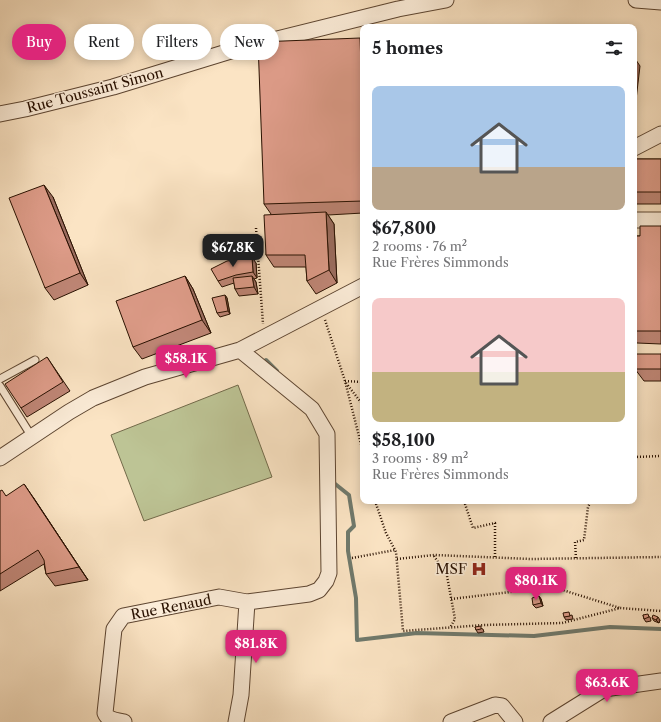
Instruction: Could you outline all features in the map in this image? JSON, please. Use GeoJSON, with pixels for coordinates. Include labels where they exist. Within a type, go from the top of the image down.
{"type":"FeatureCollection","features":[{"type":"Feature","properties":{"kind":"street","name":"Rue Toussaint Simon"},"geometry":{"type":"LineString","coordinates":[[0,114],[25,110],[112,87],[237,49],[398,9],[446,0]]}},
{"type":"Feature","properties":{"kind":"street"},"geometry":{"type":"LineString","coordinates":[[636,0],[659,1]]}},
{"type":"Feature","properties":{"kind":"street"},"geometry":{"type":"LineString","coordinates":[[637,146],[661,134]]}},
{"type":"Feature","properties":{"kind":"street"},"geometry":{"type":"LineString","coordinates":[[637,220],[661,220]]}},
{"type":"Feature","properties":{"kind":"street"},"geometry":{"type":"LineString","coordinates":[[0,458],[93,398],[145,376],[240,350],[360,288]]}},
{"type":"Feature","properties":{"kind":"street","name":"Rue Renaud"},"geometry":{"type":"LineString","coordinates":[[124,722],[111,719],[107,717],[105,713],[114,629],[118,621],[123,616],[219,597],[246,602],[310,594],[319,590],[326,581],[329,573],[327,434],[312,409],[240,350]]}},
{"type":"Feature","properties":{"kind":"street"},"geometry":{"type":"LineString","coordinates":[[236,722],[241,695],[246,602]]}},
{"type":"Feature","properties":{"kind":"street"},"geometry":{"type":"LineString","coordinates":[[551,722],[604,689],[661,681]]}},
{"type":"Feature","properties":{"kind":"street"},"geometry":{"type":"LineString","coordinates":[[451,722],[495,704],[502,706],[515,722]]}},
{"type":"Feature","properties":{"kind":"lane"},"geometry":{"type":"LineString","coordinates":[[0,379],[35,360]]}},
{"type":"Feature","properties":{"kind":"lane"},"geometry":{"type":"LineString","coordinates":[[0,386],[32,437]]}},
{"type":"Feature","properties":{"kind":"path"},"geometry":{"type":"LineString","coordinates":[[256,228],[264,338]]}},
{"type":"Feature","properties":{"kind":"path"},"geometry":{"type":"LineString","coordinates":[[321,308],[345,381],[360,440]]}},
{"type":"Feature","properties":{"kind":"path"},"geometry":{"type":"LineString","coordinates":[[345,381],[360,382]]}},
{"type":"Feature","properties":{"kind":"path"},"geometry":{"type":"LineString","coordinates":[[345,381],[360,401]]}},
{"type":"Feature","properties":{"kind":"path"},"geometry":{"type":"LineString","coordinates":[[637,457],[661,456]]}},
{"type":"Feature","properties":{"kind":"path"},"geometry":{"type":"LineString","coordinates":[[377,504],[386,533],[395,550],[397,559],[403,631],[484,625],[562,623],[620,608]]}},
{"type":"Feature","properties":{"kind":"path"},"geometry":{"type":"LineString","coordinates":[[465,504],[473,528],[495,523],[495,557]]}},
{"type":"Feature","properties":{"kind":"path"},"geometry":{"type":"LineString","coordinates":[[576,558],[575,542],[584,540],[590,504]]}},
{"type":"Feature","properties":{"kind":"path"},"geometry":{"type":"LineString","coordinates":[[352,558],[395,550]]}},
{"type":"Feature","properties":{"kind":"path"},"geometry":{"type":"LineString","coordinates":[[397,559],[434,555],[531,559],[661,557]]}},
{"type":"Feature","properties":{"kind":"path"},"geometry":{"type":"LineString","coordinates":[[434,555],[447,576],[455,619],[450,628]]}},
{"type":"Feature","properties":{"kind":"path"},"geometry":{"type":"LineString","coordinates":[[451,599],[553,587],[620,608],[661,611]]}},
{"type":"Feature","properties":{"kind":"green space"},"geometry":{"type":"Polygon","coordinates":[[[238,385],[272,477],[144,521],[111,435],[238,385]]]}},
{"type":"Feature","properties":{"kind":"building"},"geometry":{"type":"Polygon","coordinates":[[[360,38],[360,201],[264,204],[259,60],[279,60],[279,41],[360,38]]]}},
{"type":"Feature","properties":{"kind":"building"},"geometry":{"type":"Polygon","coordinates":[[[637,159],[661,159],[661,192],[637,192],[637,159]]]}},
{"type":"Feature","properties":{"kind":"building"},"geometry":{"type":"Polygon","coordinates":[[[44,185],[80,273],[45,288],[9,198],[44,185]]]}},
{"type":"Feature","properties":{"kind":"building"},"geometry":{"type":"Polygon","coordinates":[[[326,212],[329,270],[307,281],[305,255],[266,255],[264,215],[326,212]]]}},
{"type":"Feature","properties":{"kind":"building"},"geometry":{"type":"Polygon","coordinates":[[[640,226],[661,226],[661,331],[637,331],[637,236],[640,236],[640,226]]]}},
{"type":"Feature","properties":{"kind":"building"},"geometry":{"type":"Polygon","coordinates":[[[252,257],[253,272],[236,275],[218,281],[211,269],[227,261],[252,257]]]}},
{"type":"Feature","properties":{"kind":"building"},"geometry":{"type":"Polygon","coordinates":[[[185,276],[202,320],[133,347],[116,301],[185,276]]]}},
{"type":"Feature","properties":{"kind":"building"},"geometry":{"type":"Polygon","coordinates":[[[252,276],[254,287],[235,289],[233,278],[252,276]]]}},
{"type":"Feature","properties":{"kind":"building"},"geometry":{"type":"Polygon","coordinates":[[[225,295],[228,311],[217,313],[212,298],[225,295]]]}},
{"type":"Feature","properties":{"kind":"building"},"geometry":{"type":"Polygon","coordinates":[[[637,354],[661,354],[661,369],[637,369],[637,354]]]}},
{"type":"Feature","properties":{"kind":"building"},"geometry":{"type":"Polygon","coordinates":[[[47,357],[63,382],[21,408],[5,384],[47,357]]]}},
{"type":"Feature","properties":{"kind":"building"},"geometry":{"type":"Polygon","coordinates":[[[24,484],[79,567],[46,574],[44,560],[38,550],[0,574],[0,491],[2,490],[6,496],[24,484]]]}},
{"type":"Feature","properties":{"kind":"building"},"geometry":{"type":"Polygon","coordinates":[[[539,596],[541,603],[533,605],[532,598],[539,596]]]}},
{"type":"Feature","properties":{"kind":"building"},"geometry":{"type":"Polygon","coordinates":[[[569,612],[570,616],[564,617],[563,613],[569,612]]]}},
{"type":"Feature","properties":{"kind":"building"},"geometry":{"type":"Polygon","coordinates":[[[648,614],[649,617],[644,619],[643,615],[648,614]]]}},
{"type":"Feature","properties":{"kind":"building"},"geometry":{"type":"Polygon","coordinates":[[[653,615],[658,617],[656,620],[652,618],[653,615]]]}},
{"type":"Feature","properties":{"kind":"building"},"geometry":{"type":"Polygon","coordinates":[[[481,626],[481,629],[476,630],[475,627],[481,626]]]}},
{"type":"Feature","properties":{"kind":"waterway"},"geometry":{"type":"LineString","coordinates":[[266,360],[277,371]]}},
{"type":"Feature","properties":{"kind":"waterway"},"geometry":{"type":"LineString","coordinates":[[334,483],[349,495],[354,526],[348,532],[348,551],[356,598],[357,640],[417,633],[534,636],[610,627],[661,629]]}},
{"type":"Feature","properties":{"kind":"place","name":"MSF"},"geometry":{"type":"Point","coordinates":[479,569]}}]}
